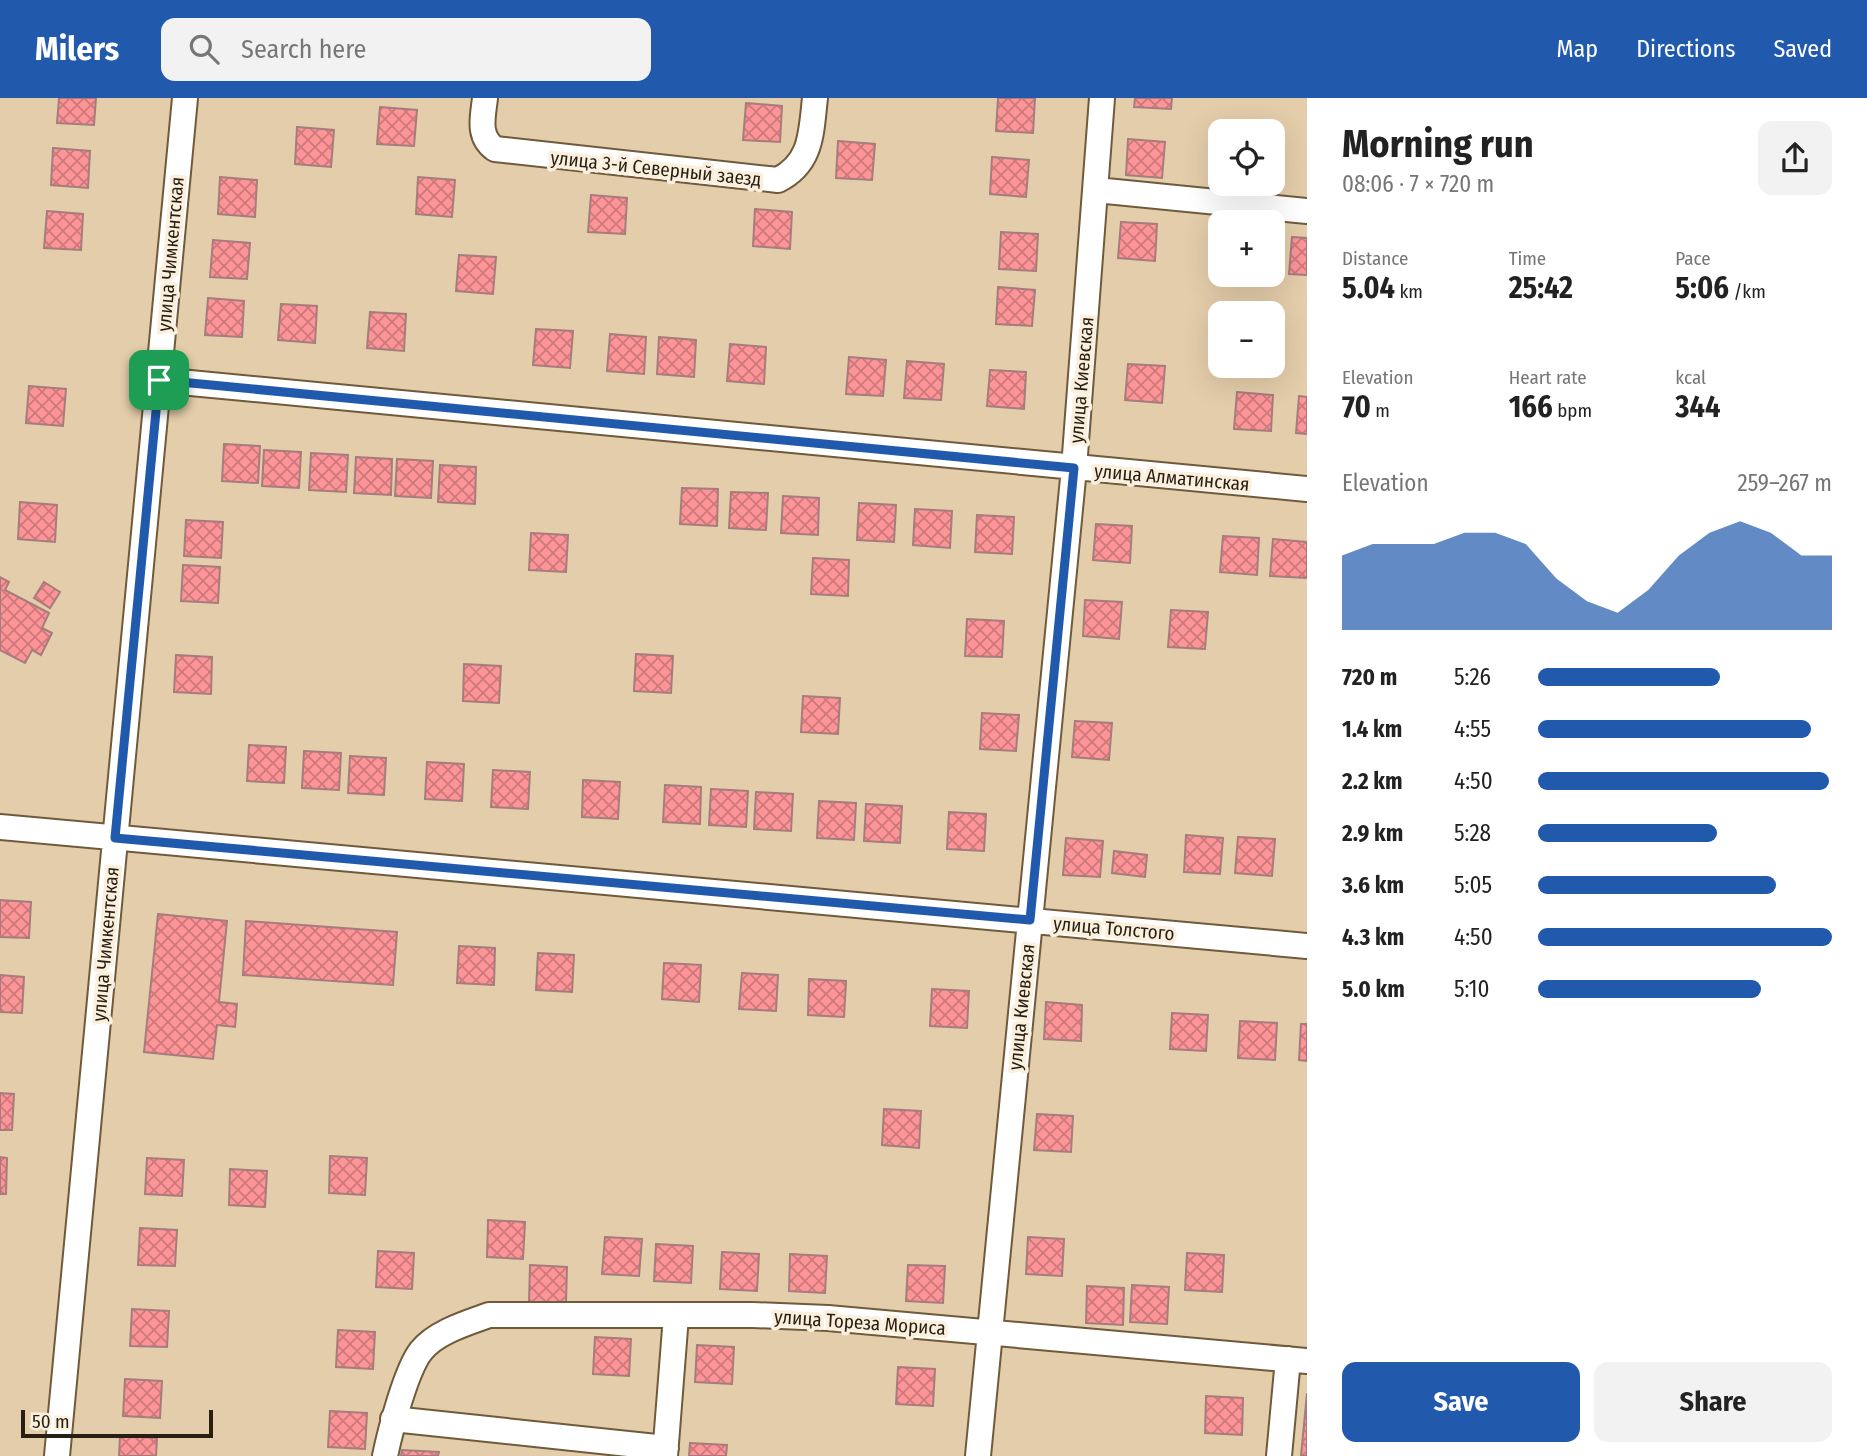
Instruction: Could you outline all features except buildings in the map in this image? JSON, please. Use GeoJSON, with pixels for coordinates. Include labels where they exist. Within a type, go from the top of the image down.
{"type":"FeatureCollection","features":[{"type":"Feature","properties":{"kind":"street","name":"улица Чимкентская"},"geometry":{"type":"LineString","coordinates":[[57,1456],[185,98]]}},
{"type":"Feature","properties":{"kind":"street","name":"улица 3-й Северный заезд"},"geometry":{"type":"LineString","coordinates":[[485,98],[482,130],[489,145],[495,149],[778,180],[792,173],[810,146],[815,98]]}},
{"type":"Feature","properties":{"kind":"street","name":"улица Киевская"},"geometry":{"type":"LineString","coordinates":[[978,1456],[1074,468],[1102,98]]}},
{"type":"Feature","properties":{"kind":"street"},"geometry":{"type":"LineString","coordinates":[[1096,190],[1307,211]]}},
{"type":"Feature","properties":{"kind":"street","name":"улица Алматинская"},"geometry":{"type":"LineString","coordinates":[[159,380],[1307,489]]}},
{"type":"Feature","properties":{"kind":"street","name":"улица Толстого"},"geometry":{"type":"LineString","coordinates":[[0,827],[1307,946]]}},
{"type":"Feature","properties":{"kind":"street","name":"улица Тореза Мориса"},"geometry":{"type":"LineString","coordinates":[[393,1419],[421,1351],[452,1329],[489,1315],[753,1315],[828,1318],[1297,1360]]}},
{"type":"Feature","properties":{"kind":"street"},"geometry":{"type":"LineString","coordinates":[[385,1456],[393,1419],[665,1452],[676,1316]]}},
{"type":"Feature","properties":{"kind":"street"},"geometry":{"type":"LineString","coordinates":[[1279,1456],[1297,1360]]}},
{"type":"Feature","properties":{"kind":"route"},"geometry":{"type":"LineString","coordinates":[[159,380],[1074,468],[1030,920],[115,838],[159,380]]}}]}
